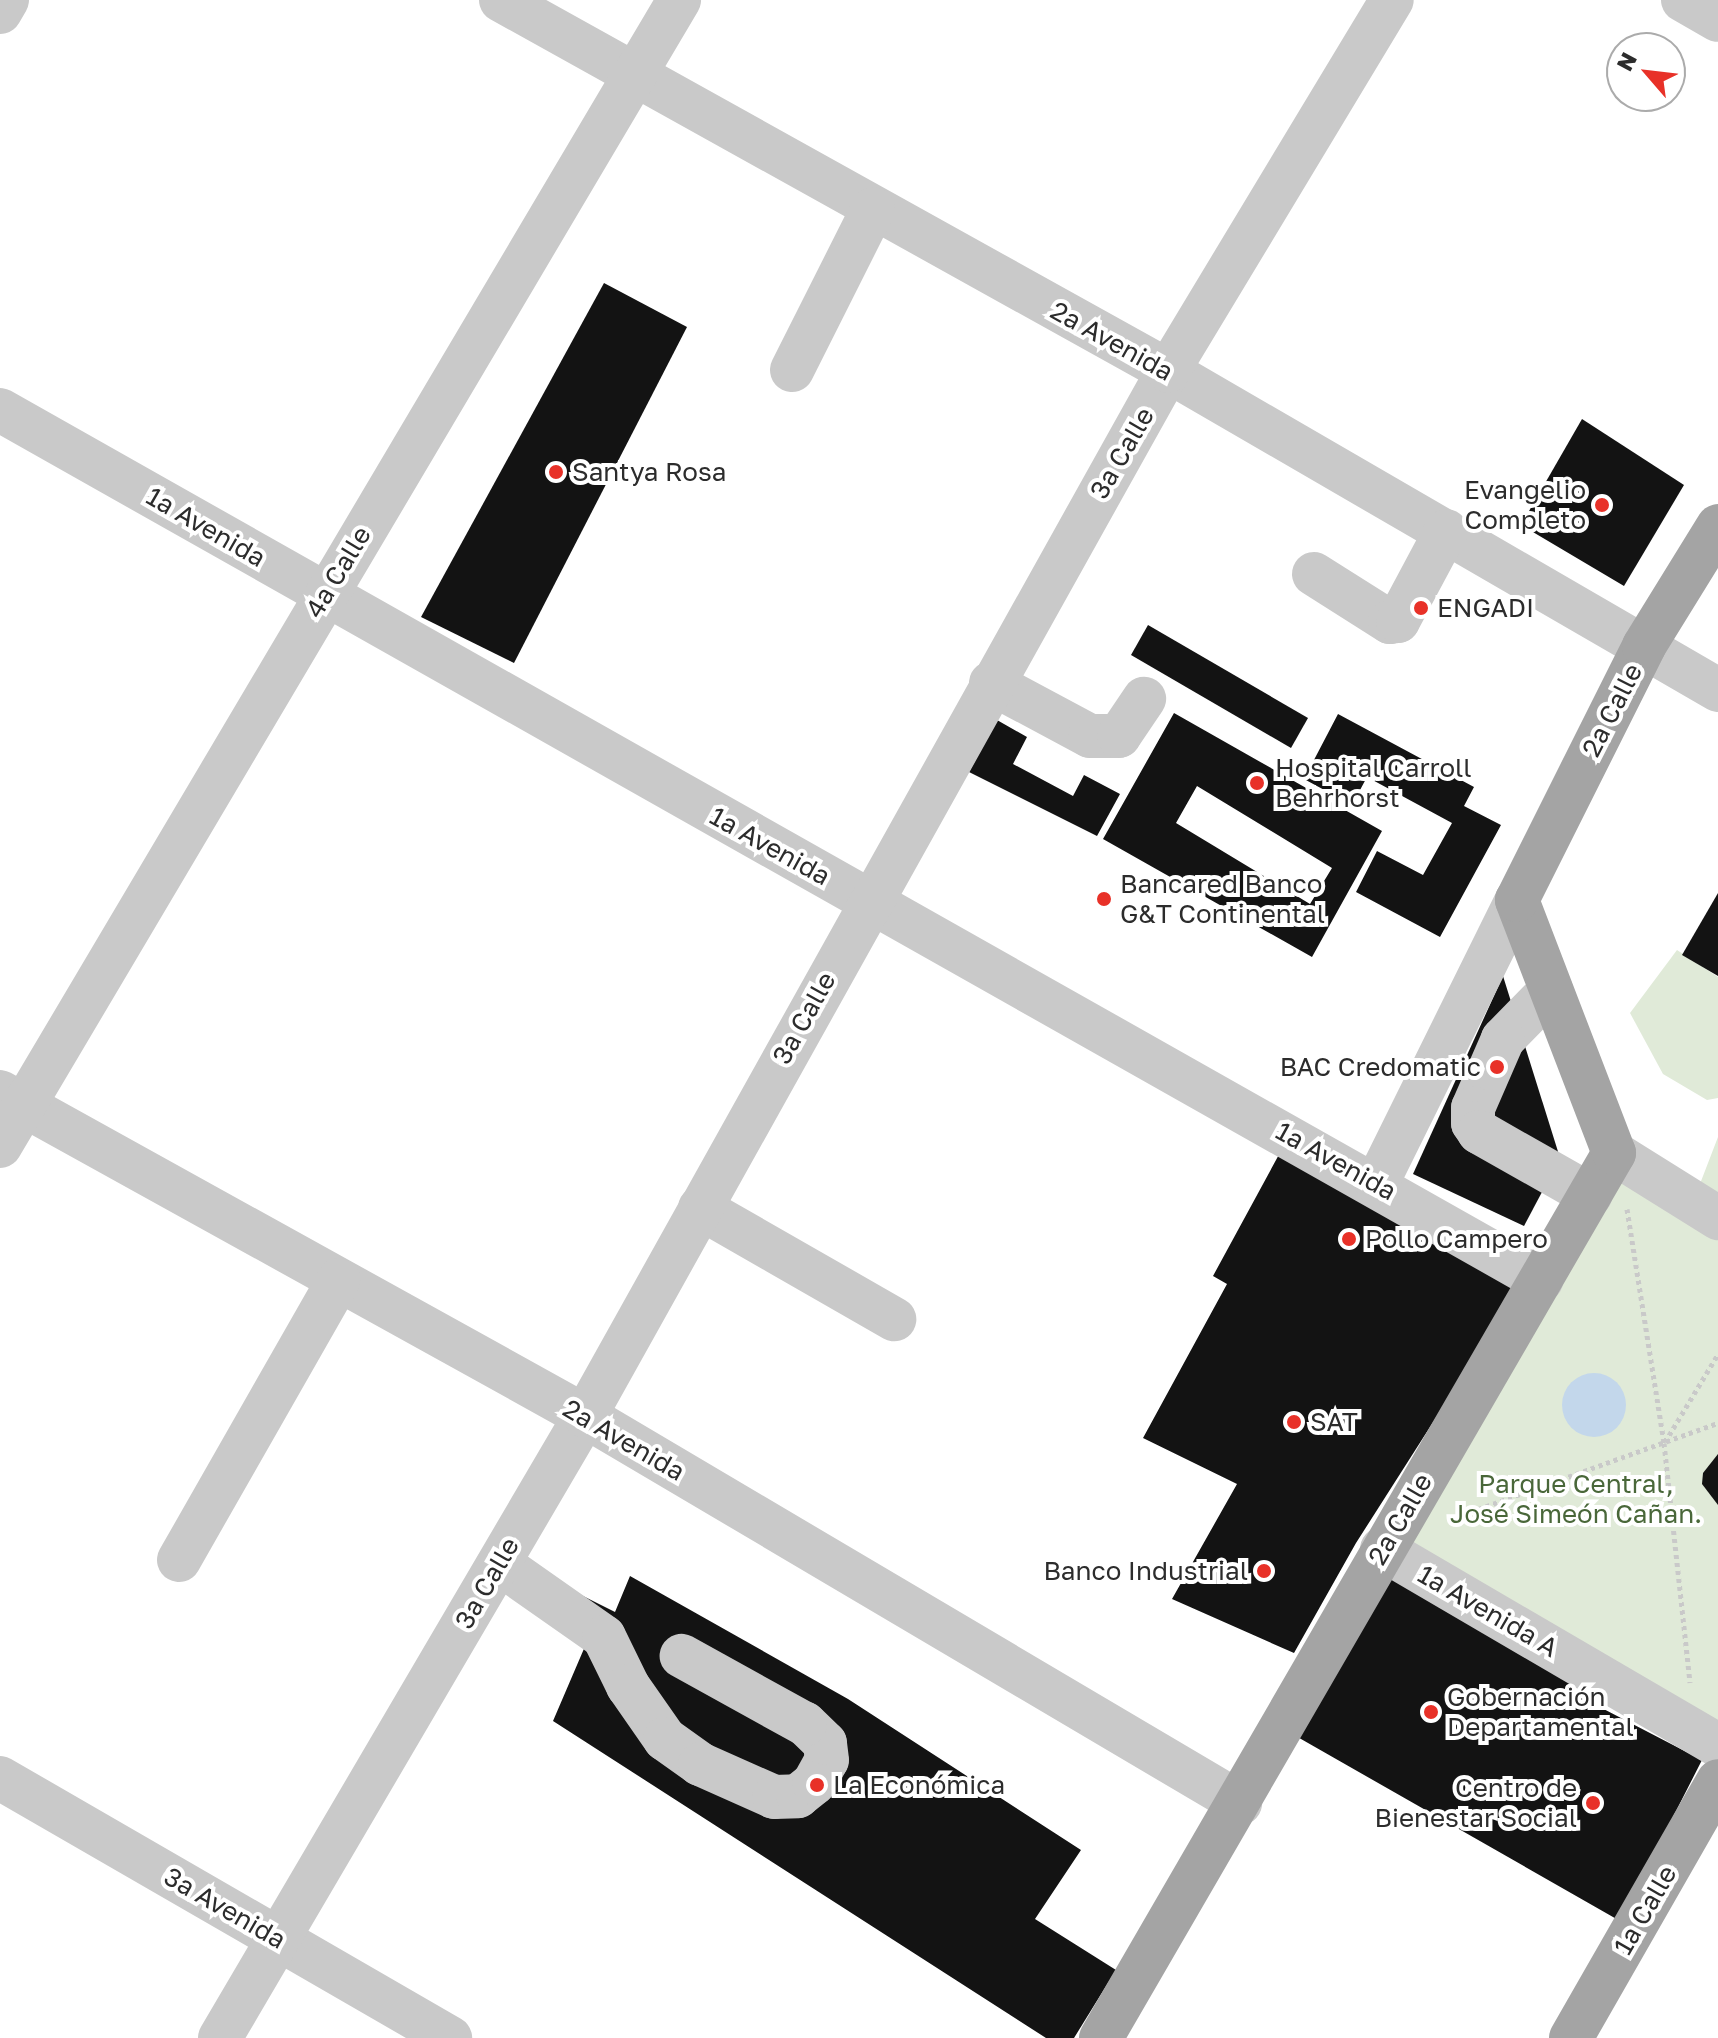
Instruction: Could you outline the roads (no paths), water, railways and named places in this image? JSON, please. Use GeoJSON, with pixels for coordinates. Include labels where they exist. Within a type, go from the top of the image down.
{"type":"FeatureCollection","features":[{"type":"Feature","properties":{"kind":"main road","name":"2a Calle"},"geometry":{"type":"LineString","coordinates":[[1517,900],[1644,646],[1718,526]]}},
{"type":"Feature","properties":{"kind":"main road"},"geometry":{"type":"LineString","coordinates":[[1517,900],[1614,1153]]}},
{"type":"Feature","properties":{"kind":"main road","name":"2a Calle"},"geometry":{"type":"LineString","coordinates":[[1101,2038],[1240,1803],[1382,1549],[1614,1153]]}},
{"type":"Feature","properties":{"kind":"main road","name":"1a Calle"},"geometry":{"type":"LineString","coordinates":[[1581,2034],[1718,1781]]}},
{"type":"Feature","properties":{"kind":"street"},"geometry":{"type":"LineString","coordinates":[[0,12],[7,0]]}},
{"type":"Feature","properties":{"kind":"street","name":"2a Avenida"},"geometry":{"type":"LineString","coordinates":[[501,0],[1168,371],[1718,690]]}},
{"type":"Feature","properties":{"kind":"street","name":"4a Calle"},"geometry":{"type":"LineString","coordinates":[[0,1146],[12,1098],[324,595],[679,0]]}},
{"type":"Feature","properties":{"kind":"street","name":"3a Calle"},"geometry":{"type":"LineString","coordinates":[[220,2038],[585,1416],[868,901],[1168,371],[1392,0]]}},
{"type":"Feature","properties":{"kind":"street"},"geometry":{"type":"LineString","coordinates":[[1683,0],[1718,20]]}},
{"type":"Feature","properties":{"kind":"street"},"geometry":{"type":"LineString","coordinates":[[792,370],[873,209]]}},
{"type":"Feature","properties":{"kind":"street","name":"1a Avenida"},"geometry":{"type":"LineString","coordinates":[[0,410],[868,901],[1377,1183],[1541,1280]]}},
{"type":"Feature","properties":{"kind":"street"},"geometry":{"type":"LineString","coordinates":[[1314,574],[1390,622],[1398,621],[1446,531]]}},
{"type":"Feature","properties":{"kind":"street"},"geometry":{"type":"LineString","coordinates":[[991,683],[1090,736],[1119,736],[1144,699]]}},
{"type":"Feature","properties":{"kind":"street","name":"2a Calle"},"geometry":{"type":"LineString","coordinates":[[1377,1183],[1517,900]]}},
{"type":"Feature","properties":{"kind":"street"},"geometry":{"type":"LineString","coordinates":[[1551,990],[1503,1039],[1473,1108],[1473,1123],[1479,1132],[1590,1195]]}},
{"type":"Feature","properties":{"kind":"street","name":"2a Avenida"},"geometry":{"type":"LineString","coordinates":[[12,1098],[585,1416],[1240,1803]]}},
{"type":"Feature","properties":{"kind":"street"},"geometry":{"type":"LineString","coordinates":[[1614,1153],[1718,1218]]}},
{"type":"Feature","properties":{"kind":"street"},"geometry":{"type":"LineString","coordinates":[[700,1208],[894,1319]]}},
{"type":"Feature","properties":{"kind":"street"},"geometry":{"type":"LineString","coordinates":[[179,1560],[339,1280]]}},
{"type":"Feature","properties":{"kind":"street","name":"1a Avenida A"},"geometry":{"type":"LineString","coordinates":[[1382,1549],[1707,1738]]}},
{"type":"Feature","properties":{"kind":"street"},"geometry":{"type":"LineString","coordinates":[[497,1567],[513,1573],[604,1637],[628,1686],[665,1739],[700,1764],[774,1797],[798,1796],[814,1783],[827,1760],[825,1743],[815,1733],[682,1656]]}},
{"type":"Feature","properties":{"kind":"street","name":"3a Avenida"},"geometry":{"type":"LineString","coordinates":[[0,1778],[450,2038]]}},
{"type":"Feature","properties":{"kind":"water"},"geometry":{"type":"Polygon","coordinates":[[[1594,1373],[1606,1375],[1617,1382],[1624,1393],[1624,1417],[1617,1428],[1606,1435],[1594,1437],[1582,1435],[1571,1428],[1564,1417],[1562,1405],[1564,1393],[1571,1382],[1582,1375],[1594,1373]]]}},
{"type":"Feature","properties":{"kind":"place","name":"Santya Rosa"},"geometry":{"type":"Point","coordinates":[556,472]}},
{"type":"Feature","properties":{"kind":"place","name":"Evangelio Completo"},"geometry":{"type":"Point","coordinates":[1602,505]}},
{"type":"Feature","properties":{"kind":"place","name":"ENGADI"},"geometry":{"type":"Point","coordinates":[1421,608]}},
{"type":"Feature","properties":{"kind":"place","name":"Hospital Carroll Behrhorst"},"geometry":{"type":"Point","coordinates":[1257,783]}},
{"type":"Feature","properties":{"kind":"place","name":"Bancared Banco G&T Continental"},"geometry":{"type":"Point","coordinates":[1104,899]}},
{"type":"Feature","properties":{"kind":"place","name":"BAC Credomatic"},"geometry":{"type":"Point","coordinates":[1497,1067]}},
{"type":"Feature","properties":{"kind":"place","name":"Pollo Campero"},"geometry":{"type":"Point","coordinates":[1349,1239]}},
{"type":"Feature","properties":{"kind":"place","name":"SAT"},"geometry":{"type":"Point","coordinates":[1294,1422]}},
{"type":"Feature","properties":{"kind":"place","name":"Banco Industrial"},"geometry":{"type":"Point","coordinates":[1264,1571]}},
{"type":"Feature","properties":{"kind":"place","name":"Gobernación Departamental"},"geometry":{"type":"Point","coordinates":[1431,1712]}},
{"type":"Feature","properties":{"kind":"place","name":"La Económica"},"geometry":{"type":"Point","coordinates":[817,1785]}},
{"type":"Feature","properties":{"kind":"place","name":"Centro de Bienestar Social"},"geometry":{"type":"Point","coordinates":[1593,1803]}},
{"type":"Feature","properties":{"kind":"park label","name":"Parque Central, José Simeón Cañan."},"geometry":{"type":"Point","coordinates":[1576,1499]}}]}
